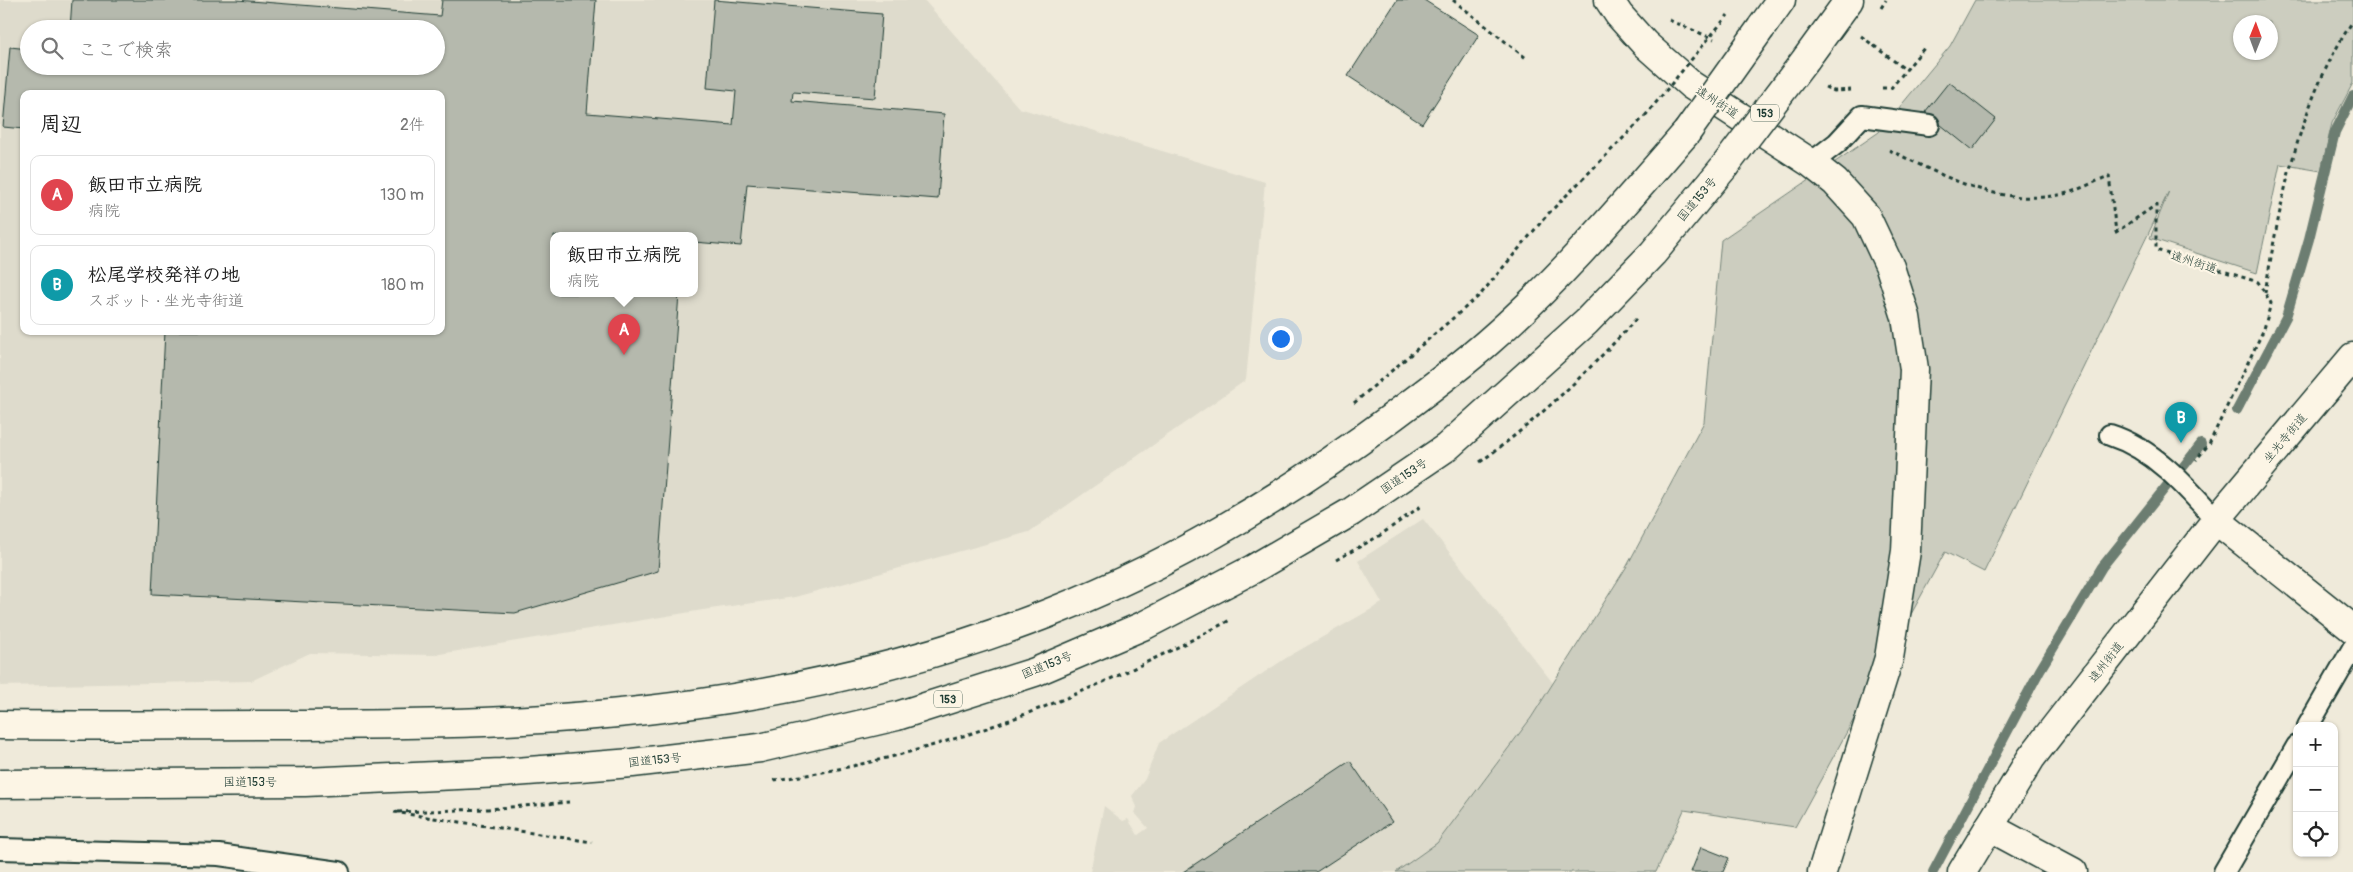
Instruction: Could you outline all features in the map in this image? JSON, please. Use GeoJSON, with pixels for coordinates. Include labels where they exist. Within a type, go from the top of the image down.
{"type":"FeatureCollection","features":[{"type":"Feature","properties":{"kind":"main road","name":"遠州街道"},"geometry":{"type":"LineString","coordinates":[[1609,0],[1645,44],[1691,85],[1811,163],[1835,182],[1866,216],[1890,266],[1906,317],[1914,369],[1906,551],[1889,658],[1822,872]]}},
{"type":"Feature","properties":{"kind":"main road"},"geometry":{"type":"LineString","coordinates":[[0,726],[397,725],[553,719],[624,713],[767,692],[835,678],[943,650],[1040,616],[1133,576],[1217,533],[1286,492],[1350,449],[1420,397],[1486,344],[1548,287],[1687,132],[1781,0]]}},
{"type":"Feature","properties":{"kind":"main road","name":"国道153号"},"geometry":{"type":"LineString","coordinates":[[0,784],[305,782],[501,773],[632,763],[760,748],[897,716],[1035,672],[1145,625],[1253,569],[1352,512],[1447,447],[1586,322],[1653,253],[1724,167],[1849,0]]}},
{"type":"Feature","properties":{"kind":"main road","name":"坐光寺街道"},"geometry":{"type":"LineString","coordinates":[[2216,520],[2353,357]]}},
{"type":"Feature","properties":{"kind":"main road","name":"遠州街道"},"geometry":{"type":"LineString","coordinates":[[1962,872],[2031,758],[2216,520]]}},
{"type":"Feature","properties":{"kind":"main road"},"geometry":{"type":"LineString","coordinates":[[2216,520],[2353,629]]}},
{"type":"Feature","properties":{"kind":"main road"},"geometry":{"type":"LineString","coordinates":[[1989,828],[2073,872]]}},
{"type":"Feature","properties":{"kind":"lane"},"geometry":{"type":"LineString","coordinates":[[1811,163],[1837,143],[1862,116],[1929,125]]}},
{"type":"Feature","properties":{"kind":"lane"},"geometry":{"type":"LineString","coordinates":[[2110,435],[2132,442],[2181,480],[2216,520]]}},
{"type":"Feature","properties":{"kind":"lane"},"geometry":{"type":"LineString","coordinates":[[2310,722],[2353,648]]}},
{"type":"Feature","properties":{"kind":"lane"},"geometry":{"type":"LineString","coordinates":[[2224,872],[2293,753]]}},
{"type":"Feature","properties":{"kind":"lane"},"geometry":{"type":"LineString","coordinates":[[0,849],[220,854],[339,872]]}},
{"type":"Feature","properties":{"kind":"path"},"geometry":{"type":"LineString","coordinates":[[1453,0],[1526,58]]}},
{"type":"Feature","properties":{"kind":"path"},"geometry":{"type":"LineString","coordinates":[[1348,408],[1480,295],[1547,214],[1645,116],[1728,15]]}},
{"type":"Feature","properties":{"kind":"path"},"geometry":{"type":"LineString","coordinates":[[2181,480],[2209,444],[2264,329],[2271,303],[2265,294],[2277,219],[2309,108],[2339,42],[2353,21]]}},
{"type":"Feature","properties":{"kind":"path"},"geometry":{"type":"LineString","coordinates":[[1860,36],[1906,70]]}},
{"type":"Feature","properties":{"kind":"path","name":"遠州街道"},"geometry":{"type":"LineString","coordinates":[[1848,130],[1970,187],[2012,198],[2060,194],[2109,176],[2116,232],[2156,205],[2156,250],[2258,282],[2265,294]]}},
{"type":"Feature","properties":{"kind":"path"},"geometry":{"type":"LineString","coordinates":[[394,812],[592,842]]}},
{"type":"Feature","properties":{"kind":"shaded area"},"geometry":{"type":"Polygon","coordinates":[[[0,0],[924,0],[1019,108],[1265,182],[1246,380],[1029,532],[795,597],[703,610],[434,655],[310,653],[251,681],[0,686],[0,0]]]}},
{"type":"Feature","properties":{"kind":"shaded area"},"geometry":{"type":"Polygon","coordinates":[[[1975,0],[2353,0],[2353,83],[2332,123],[2321,171],[2280,164],[2257,273],[2150,238],[2169,191],[1984,572],[1945,552],[1795,827],[1684,810],[1656,872],[1396,872],[1437,843],[1531,718],[1627,566],[1704,422],[1721,240],[1879,132],[1950,46],[1975,0]]]}},
{"type":"Feature","properties":{"kind":"shaded area"},"geometry":{"type":"Polygon","coordinates":[[[1423,519],[1553,683],[1531,718],[1437,843],[1396,872],[1090,872],[1104,806],[1123,821],[1128,819],[1138,835],[1148,828],[1135,813],[1137,807],[1132,796],[1145,779],[1159,743],[1286,658],[1382,603],[1358,561],[1423,519]]]}},
{"type":"Feature","properties":{"kind":"building"},"geometry":{"type":"Polygon","coordinates":[[[72,0],[237,0],[440,16],[442,0],[596,0],[587,113],[733,125],[736,91],[707,88],[714,0],[882,14],[875,98],[793,92],[792,101],[944,114],[938,199],[747,184],[741,246],[698,242],[698,232],[550,232],[550,297],[679,297],[658,571],[515,613],[152,594],[165,335],[445,335],[445,90],[20,90],[20,129],[3,127],[10,47],[20,48],[20,75],[445,75],[445,20],[71,20],[72,0]]]}},
{"type":"Feature","properties":{"kind":"building"},"geometry":{"type":"Polygon","coordinates":[[[1397,0],[1424,0],[1479,35],[1422,124],[1348,76],[1397,0]]]}},
{"type":"Feature","properties":{"kind":"building"},"geometry":{"type":"Polygon","coordinates":[[[1949,82],[1996,119],[1972,150],[1925,112],[1949,82]]]}},
{"type":"Feature","properties":{"kind":"building"},"geometry":{"type":"Polygon","coordinates":[[[1350,761],[1392,822],[1316,872],[1183,872],[1350,761]]]}},
{"type":"Feature","properties":{"kind":"building"},"geometry":{"type":"Polygon","coordinates":[[[1701,847],[1729,858],[1723,872],[1691,872],[1701,847]]]}},
{"type":"Feature","properties":{"kind":"waterway"},"geometry":{"type":"LineString","coordinates":[[2237,410],[2286,317],[2309,239],[2335,132],[2353,96]]}},
{"type":"Feature","properties":{"kind":"waterway"},"geometry":{"type":"LineString","coordinates":[[2183,467],[2201,444]]}},
{"type":"Feature","properties":{"kind":"waterway"},"geometry":{"type":"LineString","coordinates":[[1933,872],[2040,670],[2102,567],[2169,483]]}},
{"type":"Feature","properties":{"kind":"place","name":"飯田市立病院"},"geometry":{"type":"Point","coordinates":[624,355]}},
{"type":"Feature","properties":{"kind":"place","name":"松尾学校発祥の地"},"geometry":{"type":"Point","coordinates":[2181,443]}}]}
